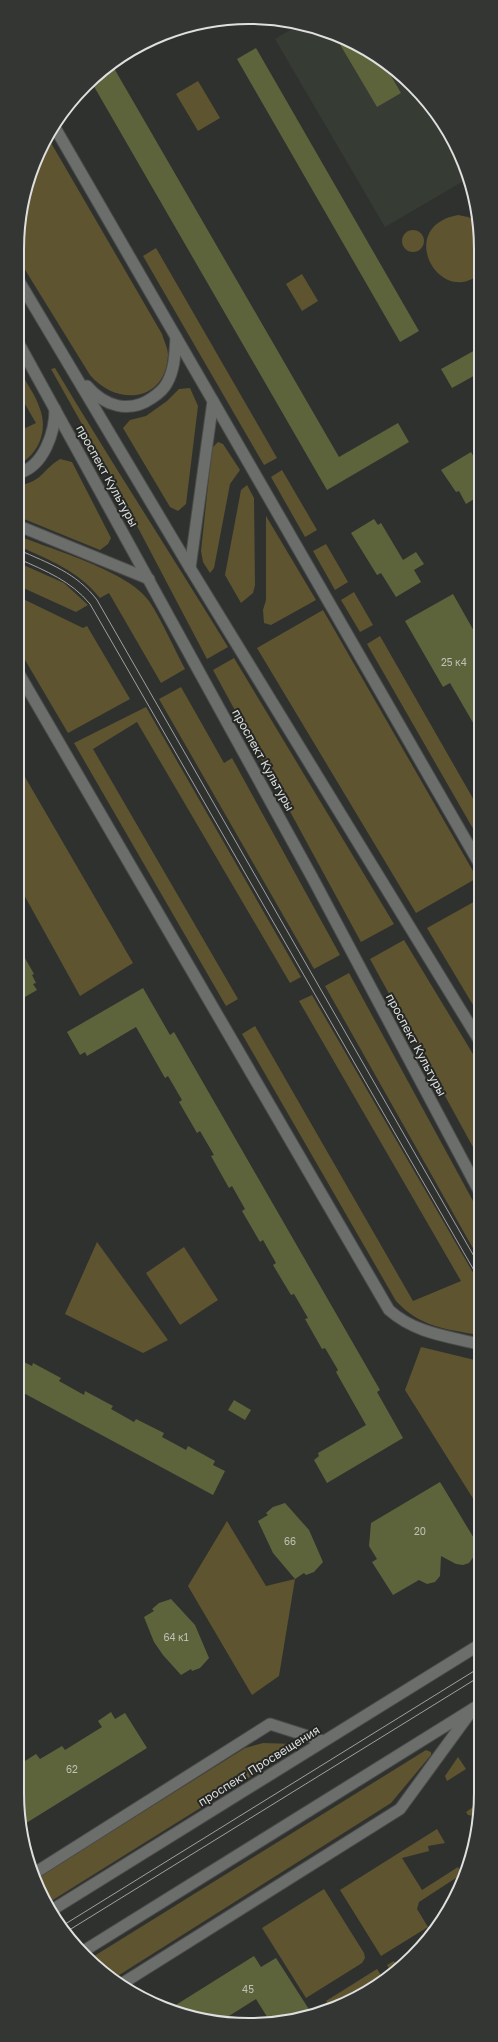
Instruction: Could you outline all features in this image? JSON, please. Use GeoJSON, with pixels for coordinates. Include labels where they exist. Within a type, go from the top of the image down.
{"type":"FeatureCollection","features":[{"type":"Feature","properties":{"kind":"main road"},"geometry":{"type":"LineString","coordinates":[[57,131],[474,854]]}},
{"type":"Feature","properties":{"kind":"main road","name":"проспект Культуры"},"geometry":{"type":"LineString","coordinates":[[24,289],[190,568],[474,1032]]}},
{"type":"Feature","properties":{"kind":"main road"},"geometry":{"type":"LineString","coordinates":[[71,367],[99,398],[111,404],[128,408],[137,406],[153,398],[167,384],[174,363],[176,337]]}},
{"type":"Feature","properties":{"kind":"main road","name":"проспект Культуры"},"geometry":{"type":"LineString","coordinates":[[24,353],[312,877],[474,1182]]}},
{"type":"Feature","properties":{"kind":"main road"},"geometry":{"type":"LineString","coordinates":[[190,568],[213,401]]}},
{"type":"Feature","properties":{"kind":"main road"},"geometry":{"type":"LineString","coordinates":[[24,470],[35,463],[46,447],[52,430],[55,409]]}},
{"type":"Feature","properties":{"kind":"main road"},"geometry":{"type":"LineString","coordinates":[[24,528],[149,579]]}},
{"type":"Feature","properties":{"kind":"main road"},"geometry":{"type":"LineString","coordinates":[[24,682],[389,1310],[401,1321],[416,1329],[474,1343]]}},
{"type":"Feature","properties":{"kind":"main road","name":"проспект Просвещения"},"geometry":{"type":"LineString","coordinates":[[55,1908],[474,1648]]}},
{"type":"Feature","properties":{"kind":"main road"},"geometry":{"type":"LineString","coordinates":[[87,1949],[474,1708]]}},
{"type":"Feature","properties":{"kind":"main road"},"geometry":{"type":"LineString","coordinates":[[126,1981],[400,1809],[474,1710]]}},
{"type":"Feature","properties":{"kind":"main road"},"geometry":{"type":"LineString","coordinates":[[38,1871],[270,1724],[323,1741]]}},
{"type":"Feature","properties":{"kind":"shaded area"},"geometry":{"type":"Polygon","coordinates":[[[293,28],[321,36],[349,47],[386,70],[408,90],[428,112],[451,149],[463,181],[385,227],[275,39],[293,28]]]}},
{"type":"Feature","properties":{"kind":"shaded area"},"geometry":{"type":"Polygon","coordinates":[[[198,81],[220,118],[198,131],[176,94],[198,81]]]}},
{"type":"Feature","properties":{"kind":"shaded area"},"geometry":{"type":"Polygon","coordinates":[[[51,142],[162,334],[168,352],[165,371],[159,382],[150,390],[138,395],[126,395],[113,392],[101,385],[90,375],[24,268],[24,234],[28,205],[41,163],[51,142]]]}},
{"type":"Feature","properties":{"kind":"shaded area"},"geometry":{"type":"Polygon","coordinates":[[[458,215],[472,219],[474,234],[474,277],[464,282],[450,281],[438,273],[430,262],[426,248],[429,234],[439,222],[458,215]]]}},
{"type":"Feature","properties":{"kind":"shaded area"},"geometry":{"type":"Polygon","coordinates":[[[413,230],[421,233],[424,241],[421,249],[413,252],[405,249],[402,241],[405,233],[413,230]]]}},
{"type":"Feature","properties":{"kind":"shaded area"},"geometry":{"type":"Polygon","coordinates":[[[156,248],[277,458],[264,465],[143,256],[156,248]]]}},
{"type":"Feature","properties":{"kind":"shaded area"},"geometry":{"type":"Polygon","coordinates":[[[302,274],[318,301],[302,311],[286,284],[302,274]]]}},
{"type":"Feature","properties":{"kind":"shaded area"},"geometry":{"type":"Polygon","coordinates":[[[55,368],[228,647],[207,659],[105,465],[51,369],[55,368]]]}},
{"type":"Feature","properties":{"kind":"shaded area"},"geometry":{"type":"Polygon","coordinates":[[[24,379],[38,404],[43,425],[37,448],[24,461],[24,429],[36,423],[24,403],[24,379]]]}},
{"type":"Feature","properties":{"kind":"shaded area"},"geometry":{"type":"Polygon","coordinates":[[[190,388],[198,406],[186,504],[178,511],[170,507],[123,428],[130,420],[146,416],[167,401],[179,389],[190,388]]]}},
{"type":"Feature","properties":{"kind":"shaded area"},"geometry":{"type":"Polygon","coordinates":[[[218,442],[223,444],[240,470],[230,484],[214,568],[210,573],[203,562],[201,551],[212,448],[218,442]]]}},
{"type":"Feature","properties":{"kind":"shaded area"},"geometry":{"type":"Polygon","coordinates":[[[60,459],[72,462],[111,538],[108,544],[100,550],[24,519],[24,485],[38,478],[60,459]]]}},
{"type":"Feature","properties":{"kind":"shaded area"},"geometry":{"type":"Polygon","coordinates":[[[282,470],[317,530],[305,537],[271,477],[282,470]]]}},
{"type":"Feature","properties":{"kind":"shaded area"},"geometry":{"type":"Polygon","coordinates":[[[247,485],[254,498],[255,585],[253,593],[241,603],[225,575],[241,490],[247,485]]]}},
{"type":"Feature","properties":{"kind":"shaded area"},"geometry":{"type":"Polygon","coordinates":[[[266,516],[316,600],[271,625],[264,623],[263,610],[266,600],[266,516]]]}},
{"type":"Feature","properties":{"kind":"shaded area"},"geometry":{"type":"Polygon","coordinates":[[[24,538],[89,562],[125,580],[139,590],[154,609],[185,669],[161,683],[109,593],[100,598],[91,588],[73,573],[24,548],[24,538]]]}},
{"type":"Feature","properties":{"kind":"shaded area"},"geometry":{"type":"Polygon","coordinates":[[[326,544],[348,582],[335,590],[313,551],[326,544]]]}},
{"type":"Feature","properties":{"kind":"shaded area"},"geometry":{"type":"Polygon","coordinates":[[[24,565],[64,583],[88,605],[76,612],[24,588],[24,565]]]}},
{"type":"Feature","properties":{"kind":"shaded area"},"geometry":{"type":"Polygon","coordinates":[[[354,592],[373,625],[360,632],[341,600],[354,592]]]}},
{"type":"Feature","properties":{"kind":"shaded area"},"geometry":{"type":"Polygon","coordinates":[[[24,599],[83,628],[87,626],[130,699],[68,733],[24,658],[24,599]]]}},
{"type":"Feature","properties":{"kind":"shaded area"},"geometry":{"type":"Polygon","coordinates":[[[323,610],[474,873],[474,880],[416,913],[257,648],[323,610]]]}},
{"type":"Feature","properties":{"kind":"shaded area"},"geometry":{"type":"Polygon","coordinates":[[[380,636],[474,800],[474,830],[367,644],[380,636]]]}},
{"type":"Feature","properties":{"kind":"shaded area"},"geometry":{"type":"Polygon","coordinates":[[[234,658],[394,924],[361,942],[213,670],[234,658]]]}},
{"type":"Feature","properties":{"kind":"shaded area"},"geometry":{"type":"Polygon","coordinates":[[[181,687],[224,763],[232,758],[340,955],[314,969],[159,699],[181,687]]]}},
{"type":"Feature","properties":{"kind":"shaded area"},"geometry":{"type":"Polygon","coordinates":[[[146,707],[301,977],[290,983],[137,722],[93,749],[238,999],[226,1006],[74,743],[146,707]]]}},
{"type":"Feature","properties":{"kind":"shaded area"},"geometry":{"type":"Polygon","coordinates":[[[24,775],[133,963],[80,996],[24,895],[24,775]]]}},
{"type":"Feature","properties":{"kind":"shaded area"},"geometry":{"type":"Polygon","coordinates":[[[474,902],[474,1007],[427,928],[474,902]]]}},
{"type":"Feature","properties":{"kind":"shaded area"},"geometry":{"type":"Polygon","coordinates":[[[404,940],[474,1056],[474,1149],[370,959],[404,940]]]}},
{"type":"Feature","properties":{"kind":"shaded area"},"geometry":{"type":"Polygon","coordinates":[[[349,973],[474,1203],[474,1250],[325,986],[349,973]]]}},
{"type":"Feature","properties":{"kind":"shaded area"},"geometry":{"type":"Polygon","coordinates":[[[312,995],[474,1274],[474,1334],[434,1326],[424,1322],[405,1310],[396,1301],[242,1034],[255,1026],[413,1301],[461,1281],[299,1001],[312,995]]]}},
{"type":"Feature","properties":{"kind":"shaded area"},"geometry":{"type":"Polygon","coordinates":[[[97,1242],[168,1340],[143,1353],[65,1314],[97,1242]]]}},
{"type":"Feature","properties":{"kind":"shaded area"},"geometry":{"type":"Polygon","coordinates":[[[184,1247],[218,1300],[180,1325],[146,1273],[184,1247]]]}},
{"type":"Feature","properties":{"kind":"shaded area"},"geometry":{"type":"Polygon","coordinates":[[[421,1347],[474,1360],[474,1500],[405,1390],[421,1347]]]}},
{"type":"Feature","properties":{"kind":"shaded area"},"geometry":{"type":"Polygon","coordinates":[[[227,1521],[266,1586],[295,1579],[279,1676],[252,1695],[188,1586],[227,1521]]]}},
{"type":"Feature","properties":{"kind":"shaded area"},"geometry":{"type":"Polygon","coordinates":[[[263,1743],[294,1744],[298,1747],[51,1901],[40,1876],[245,1748],[263,1743]]]}},
{"type":"Feature","properties":{"kind":"shaded area"},"geometry":{"type":"Polygon","coordinates":[[[426,1750],[431,1752],[431,1755],[391,1803],[118,1976],[94,1956],[426,1750]]]}},
{"type":"Feature","properties":{"kind":"shaded area"},"geometry":{"type":"Polygon","coordinates":[[[458,1757],[466,1769],[447,1781],[445,1776],[458,1757]]]}},
{"type":"Feature","properties":{"kind":"shaded area"},"geometry":{"type":"Polygon","coordinates":[[[474,1806],[472,1812],[473,1816],[468,1815],[466,1812],[474,1806]]]}},
{"type":"Feature","properties":{"kind":"shaded area"},"geometry":{"type":"Polygon","coordinates":[[[437,1829],[445,1843],[428,1846],[429,1851],[402,1858],[422,1890],[458,1867],[460,1871],[458,1877],[419,1902],[417,1909],[428,1927],[381,1956],[340,1890],[437,1829]]]}},
{"type":"Feature","properties":{"kind":"shaded area"},"geometry":{"type":"Polygon","coordinates":[[[324,1889],[364,1953],[365,1958],[362,1963],[306,1998],[262,1928],[324,1889]]]}},
{"type":"Feature","properties":{"kind":"shaded area"},"geometry":{"type":"Polygon","coordinates":[[[394,1961],[395,1963],[390,1969],[387,1965],[394,1961]]]}},
{"type":"Feature","properties":{"kind":"shaded area"},"geometry":{"type":"Polygon","coordinates":[[[377,1969],[381,1975],[349,1995],[328,2004],[326,2001],[377,1969]]]}},
{"type":"Feature","properties":{"kind":"building"},"geometry":{"type":"Polygon","coordinates":[[[339,43],[362,54],[389,73],[401,93],[377,107],[339,43]]]}},
{"type":"Feature","properties":{"kind":"building"},"geometry":{"type":"Polygon","coordinates":[[[256,48],[419,331],[400,342],[237,59],[256,48]]]}},
{"type":"Feature","properties":{"kind":"building"},"geometry":{"type":"Polygon","coordinates":[[[114,69],[339,457],[398,423],[409,442],[327,490],[94,86],[114,69]]]}},
{"type":"Feature","properties":{"kind":"building"},"geometry":{"type":"Polygon","coordinates":[[[474,351],[474,376],[452,388],[441,369],[474,351]]]}},
{"type":"Feature","properties":{"kind":"building"},"geometry":{"type":"Polygon","coordinates":[[[471,452],[474,457],[474,499],[466,504],[459,491],[456,492],[441,470],[471,452]]]}},
{"type":"Feature","properties":{"kind":"building"},"geometry":{"type":"Polygon","coordinates":[[[374,519],[378,525],[381,523],[403,560],[416,552],[424,564],[414,570],[421,582],[396,597],[381,573],[377,575],[351,533],[374,519]]]}},
{"type":"Feature","properties":{"kind":"building"},"geometry":{"type":"Polygon","coordinates":[[[453,594],[474,631],[474,724],[450,683],[443,687],[405,621],[453,594]]]}},
{"type":"Feature","properties":{"kind":"building"},"geometry":{"type":"Polygon","coordinates":[[[24,956],[34,974],[32,975],[36,983],[33,984],[37,990],[24,998],[24,956]]]}},
{"type":"Feature","properties":{"kind":"building"},"geometry":{"type":"Polygon","coordinates":[[[143,988],[170,1035],[174,1032],[380,1390],[377,1392],[403,1438],[327,1483],[314,1460],[319,1456],[318,1453],[366,1425],[336,1372],[338,1370],[325,1348],[322,1349],[305,1319],[308,1318],[294,1294],[291,1295],[273,1265],[276,1263],[263,1240],[260,1242],[242,1211],[245,1209],[232,1186],[229,1188],[211,1156],[214,1155],[200,1131],[197,1133],[179,1102],[182,1100],[168,1076],[165,1078],[136,1027],[87,1056],[85,1052],[80,1055],[67,1032],[143,988]]]}},
{"type":"Feature","properties":{"kind":"building"},"geometry":{"type":"Polygon","coordinates":[[[24,1362],[32,1366],[33,1363],[61,1378],[59,1381],[84,1395],[85,1391],[113,1406],[111,1409],[134,1422],[136,1419],[164,1433],[162,1437],[186,1450],[188,1446],[215,1461],[213,1465],[225,1471],[213,1495],[24,1393],[24,1362]]]}},
{"type":"Feature","properties":{"kind":"building"},"geometry":{"type":"Polygon","coordinates":[[[234,1400],[251,1410],[245,1420],[228,1410],[234,1400]]]}},
{"type":"Feature","properties":{"kind":"building"},"geometry":{"type":"Polygon","coordinates":[[[440,1482],[474,1538],[474,1556],[469,1563],[463,1565],[456,1564],[441,1556],[440,1576],[435,1582],[427,1584],[419,1580],[393,1595],[372,1562],[377,1559],[369,1546],[371,1523],[440,1482]]]}},
{"type":"Feature","properties":{"kind":"building"},"geometry":{"type":"Polygon","coordinates":[[[285,1503],[309,1530],[323,1562],[314,1572],[306,1575],[304,1573],[295,1579],[273,1553],[258,1521],[268,1515],[266,1513],[273,1507],[285,1503]]]}},
{"type":"Feature","properties":{"kind":"building"},"geometry":{"type":"Polygon","coordinates":[[[171,1599],[195,1625],[209,1658],[200,1668],[192,1671],[191,1669],[181,1675],[163,1655],[154,1642],[144,1617],[154,1611],[152,1609],[159,1603],[171,1599]]]}},
{"type":"Feature","properties":{"kind":"building"},"geometry":{"type":"Polygon","coordinates":[[[111,1712],[115,1719],[125,1713],[147,1748],[26,1823],[24,1808],[24,1762],[36,1754],[40,1759],[62,1746],[65,1750],[102,1727],[98,1721],[111,1712]]]}},
{"type":"Feature","properties":{"kind":"building"},"geometry":{"type":"Polygon","coordinates":[[[254,1956],[261,1967],[276,1958],[309,2009],[293,2014],[267,2018],[256,1999],[227,2017],[205,2014],[175,2005],[254,1956]]]}},
{"type":"Feature","properties":{"kind":"tram line"},"geometry":{"type":"LineString","coordinates":[[24,552],[51,564],[71,576],[97,600],[474,1256]]}},
{"type":"Feature","properties":{"kind":"tram line"},"geometry":{"type":"LineString","coordinates":[[24,561],[58,577],[75,589],[90,604],[474,1270]]}},
{"type":"Feature","properties":{"kind":"tram line"},"geometry":{"type":"LineString","coordinates":[[66,1924],[474,1671]]}},
{"type":"Feature","properties":{"kind":"tram line"},"geometry":{"type":"LineString","coordinates":[[70,1930],[474,1680]]}}]}
